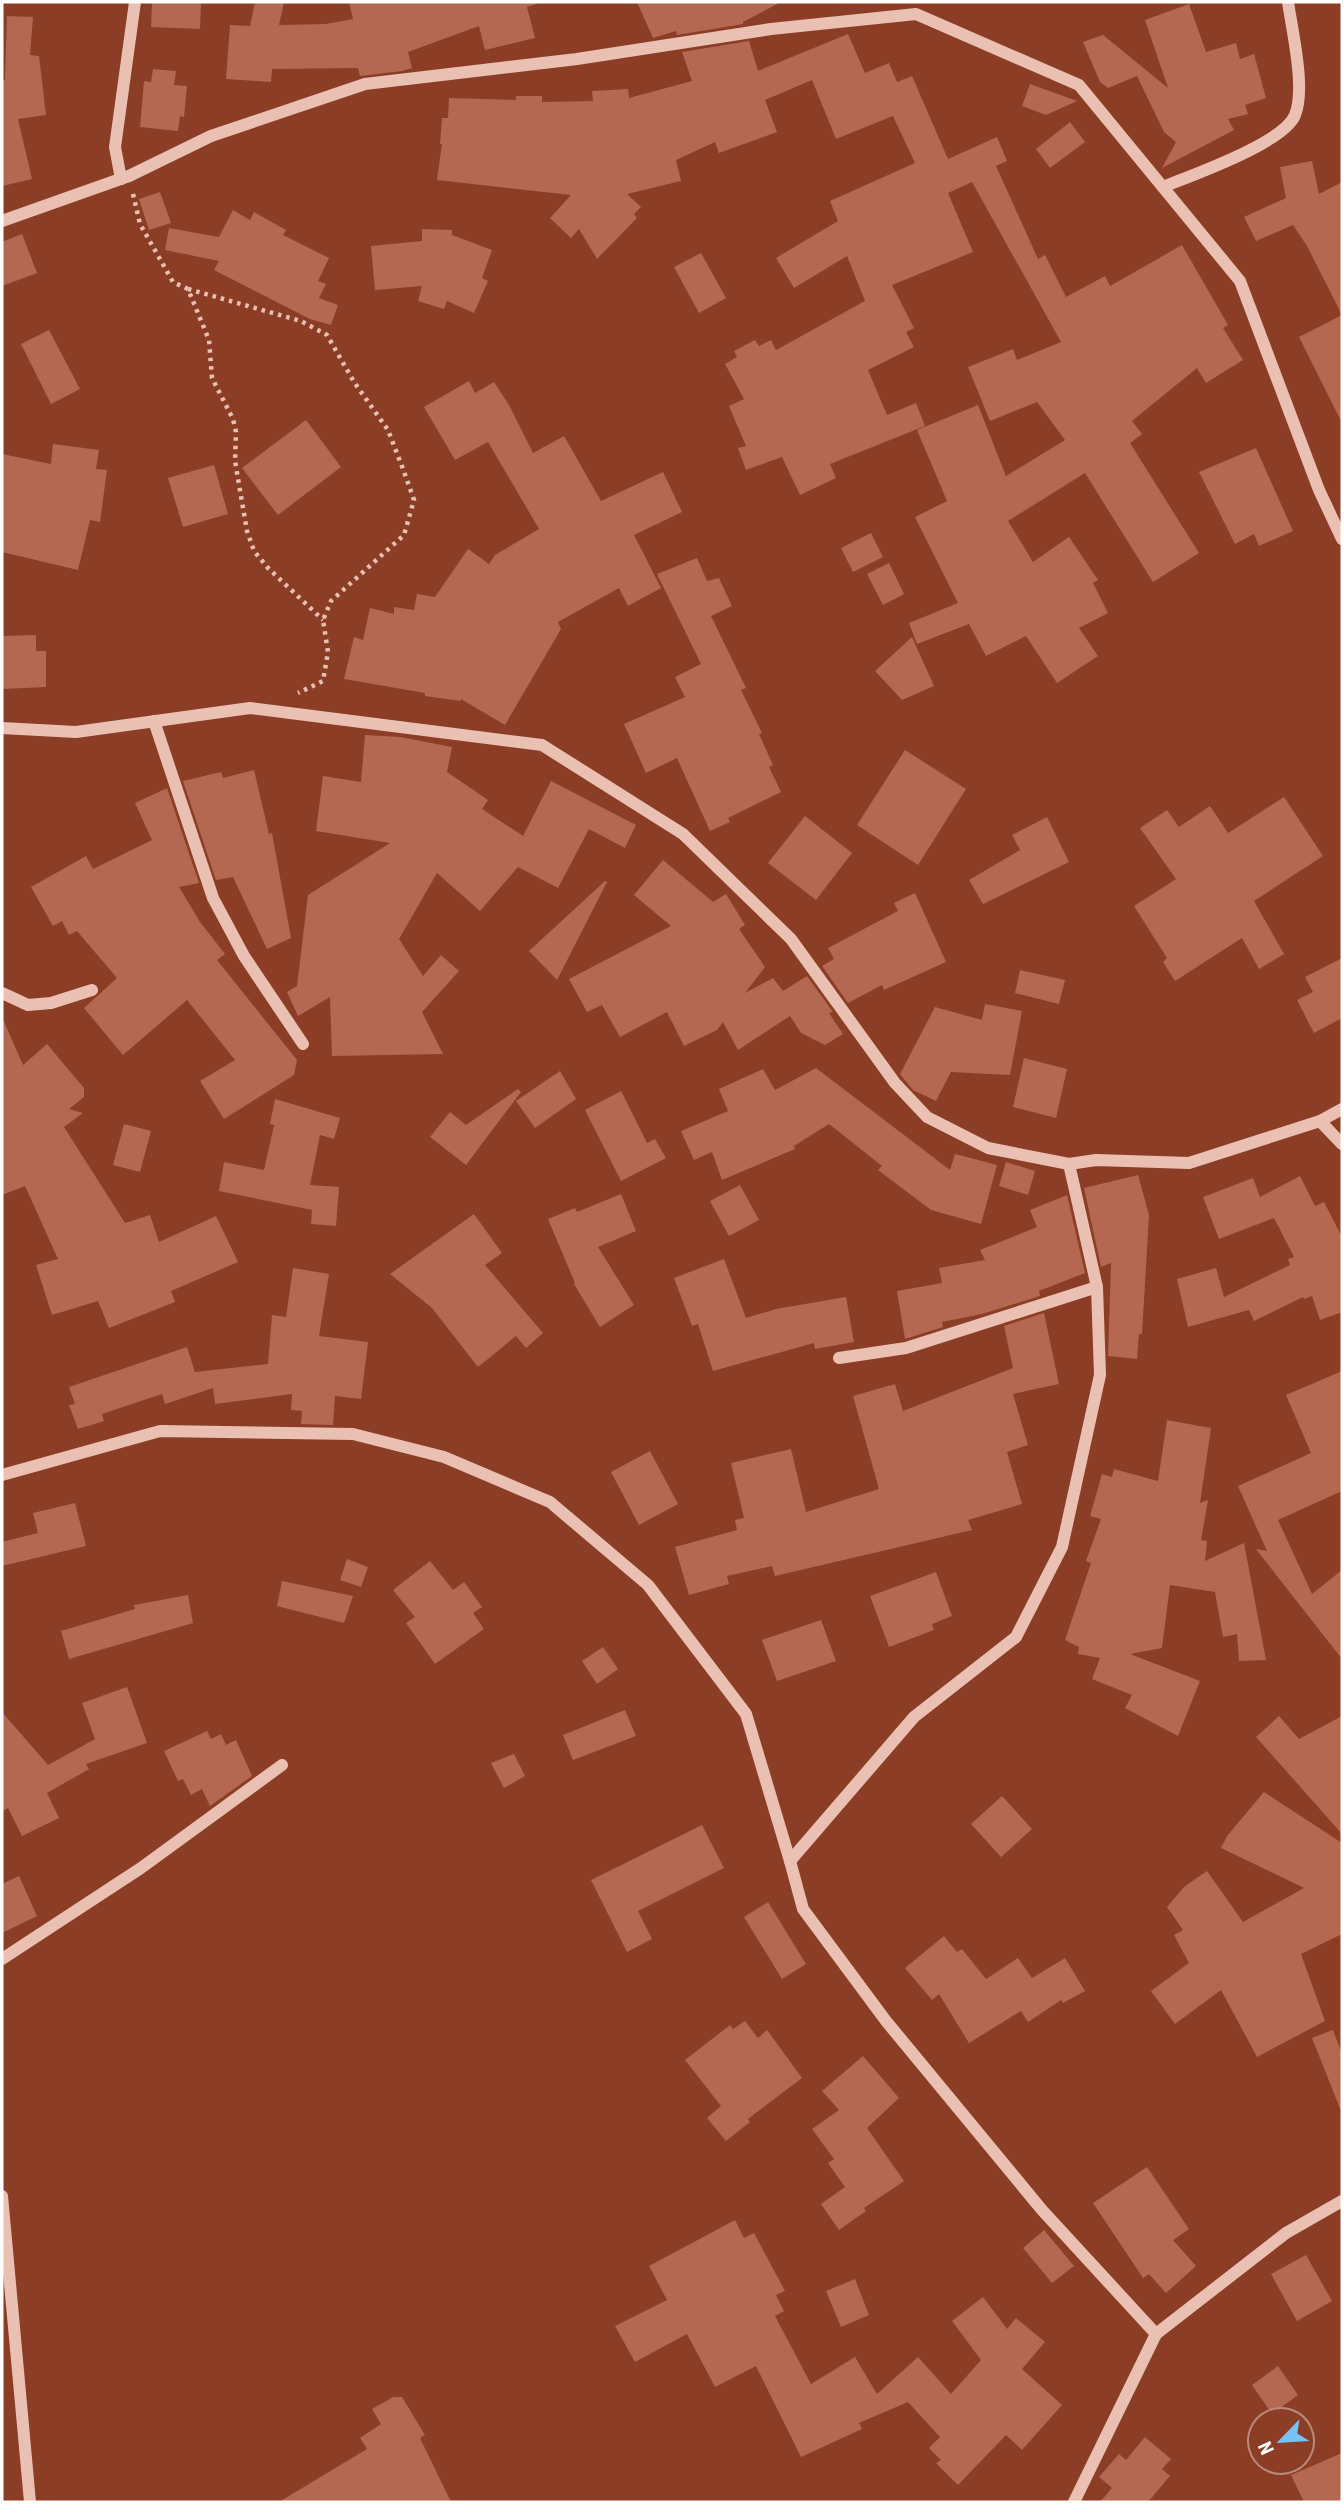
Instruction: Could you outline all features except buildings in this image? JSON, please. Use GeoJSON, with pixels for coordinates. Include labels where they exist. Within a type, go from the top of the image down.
{"type":"FeatureCollection","features":[{"type":"Feature","properties":{"kind":"street"},"geometry":{"type":"LineString","coordinates":[[125,178],[115,147],[135,2]]}},
{"type":"Feature","properties":{"kind":"street"},"geometry":{"type":"LineString","coordinates":[[1163,187],[1274,138],[1295,116],[1299,96],[1288,2]]}},
{"type":"Feature","properties":{"kind":"street"},"geometry":{"type":"LineString","coordinates":[[2,221],[125,178],[211,136],[365,84],[576,59],[771,29],[916,14],[1079,85],[1240,281],[1319,490],[1342,540]]}},
{"type":"Feature","properties":{"kind":"street"},"geometry":{"type":"LineString","coordinates":[[2,728],[76,732],[250,708],[542,745],[683,834],[791,939],[895,1083],[928,1117],[988,1148],[1069,1164],[1096,1160],[1189,1163],[1320,1121],[1342,1109]]}},
{"type":"Feature","properties":{"kind":"street"},"geometry":{"type":"LineString","coordinates":[[153,721],[213,898],[244,956],[303,1044]]}},
{"type":"Feature","properties":{"kind":"street"},"geometry":{"type":"LineString","coordinates":[[2,993],[28,1005],[51,1003],[92,990]]}},
{"type":"Feature","properties":{"kind":"street"},"geometry":{"type":"LineString","coordinates":[[1320,1121],[1342,1144]]}},
{"type":"Feature","properties":{"kind":"street"},"geometry":{"type":"LineString","coordinates":[[790,1861],[914,1717],[1016,1637],[1062,1547],[1100,1375],[1097,1287],[1069,1164]]}},
{"type":"Feature","properties":{"kind":"street"},"geometry":{"type":"LineString","coordinates":[[839,1357],[906,1348],[1097,1287]]}},
{"type":"Feature","properties":{"kind":"street"},"geometry":{"type":"LineString","coordinates":[[2,1475],[160,1431],[353,1434],[444,1458],[550,1502],[648,1586],[746,1714],[803,1909],[886,2021],[1042,2210],[1156,2334]]}},
{"type":"Feature","properties":{"kind":"street"},"geometry":{"type":"LineString","coordinates":[[2,1959],[141,1868],[282,1766]]}},
{"type":"Feature","properties":{"kind":"street"},"geometry":{"type":"LineString","coordinates":[[2,2196],[30,2502]]}},
{"type":"Feature","properties":{"kind":"street"},"geometry":{"type":"LineString","coordinates":[[1074,2502],[1156,2334],[1286,2233],[1342,2201]]}},
{"type":"Feature","properties":{"kind":"path"},"geometry":{"type":"LineString","coordinates":[[125,178],[140,224],[173,282],[188,289],[301,321],[327,335],[354,382],[387,429],[414,499],[404,535],[331,601],[323,620],[328,652],[323,681],[289,696]]}},
{"type":"Feature","properties":{"kind":"path"},"geometry":{"type":"LineString","coordinates":[[188,289],[209,340],[212,379],[233,419],[236,432],[235,461],[247,531],[254,551],[268,568],[323,620]]}}]}
